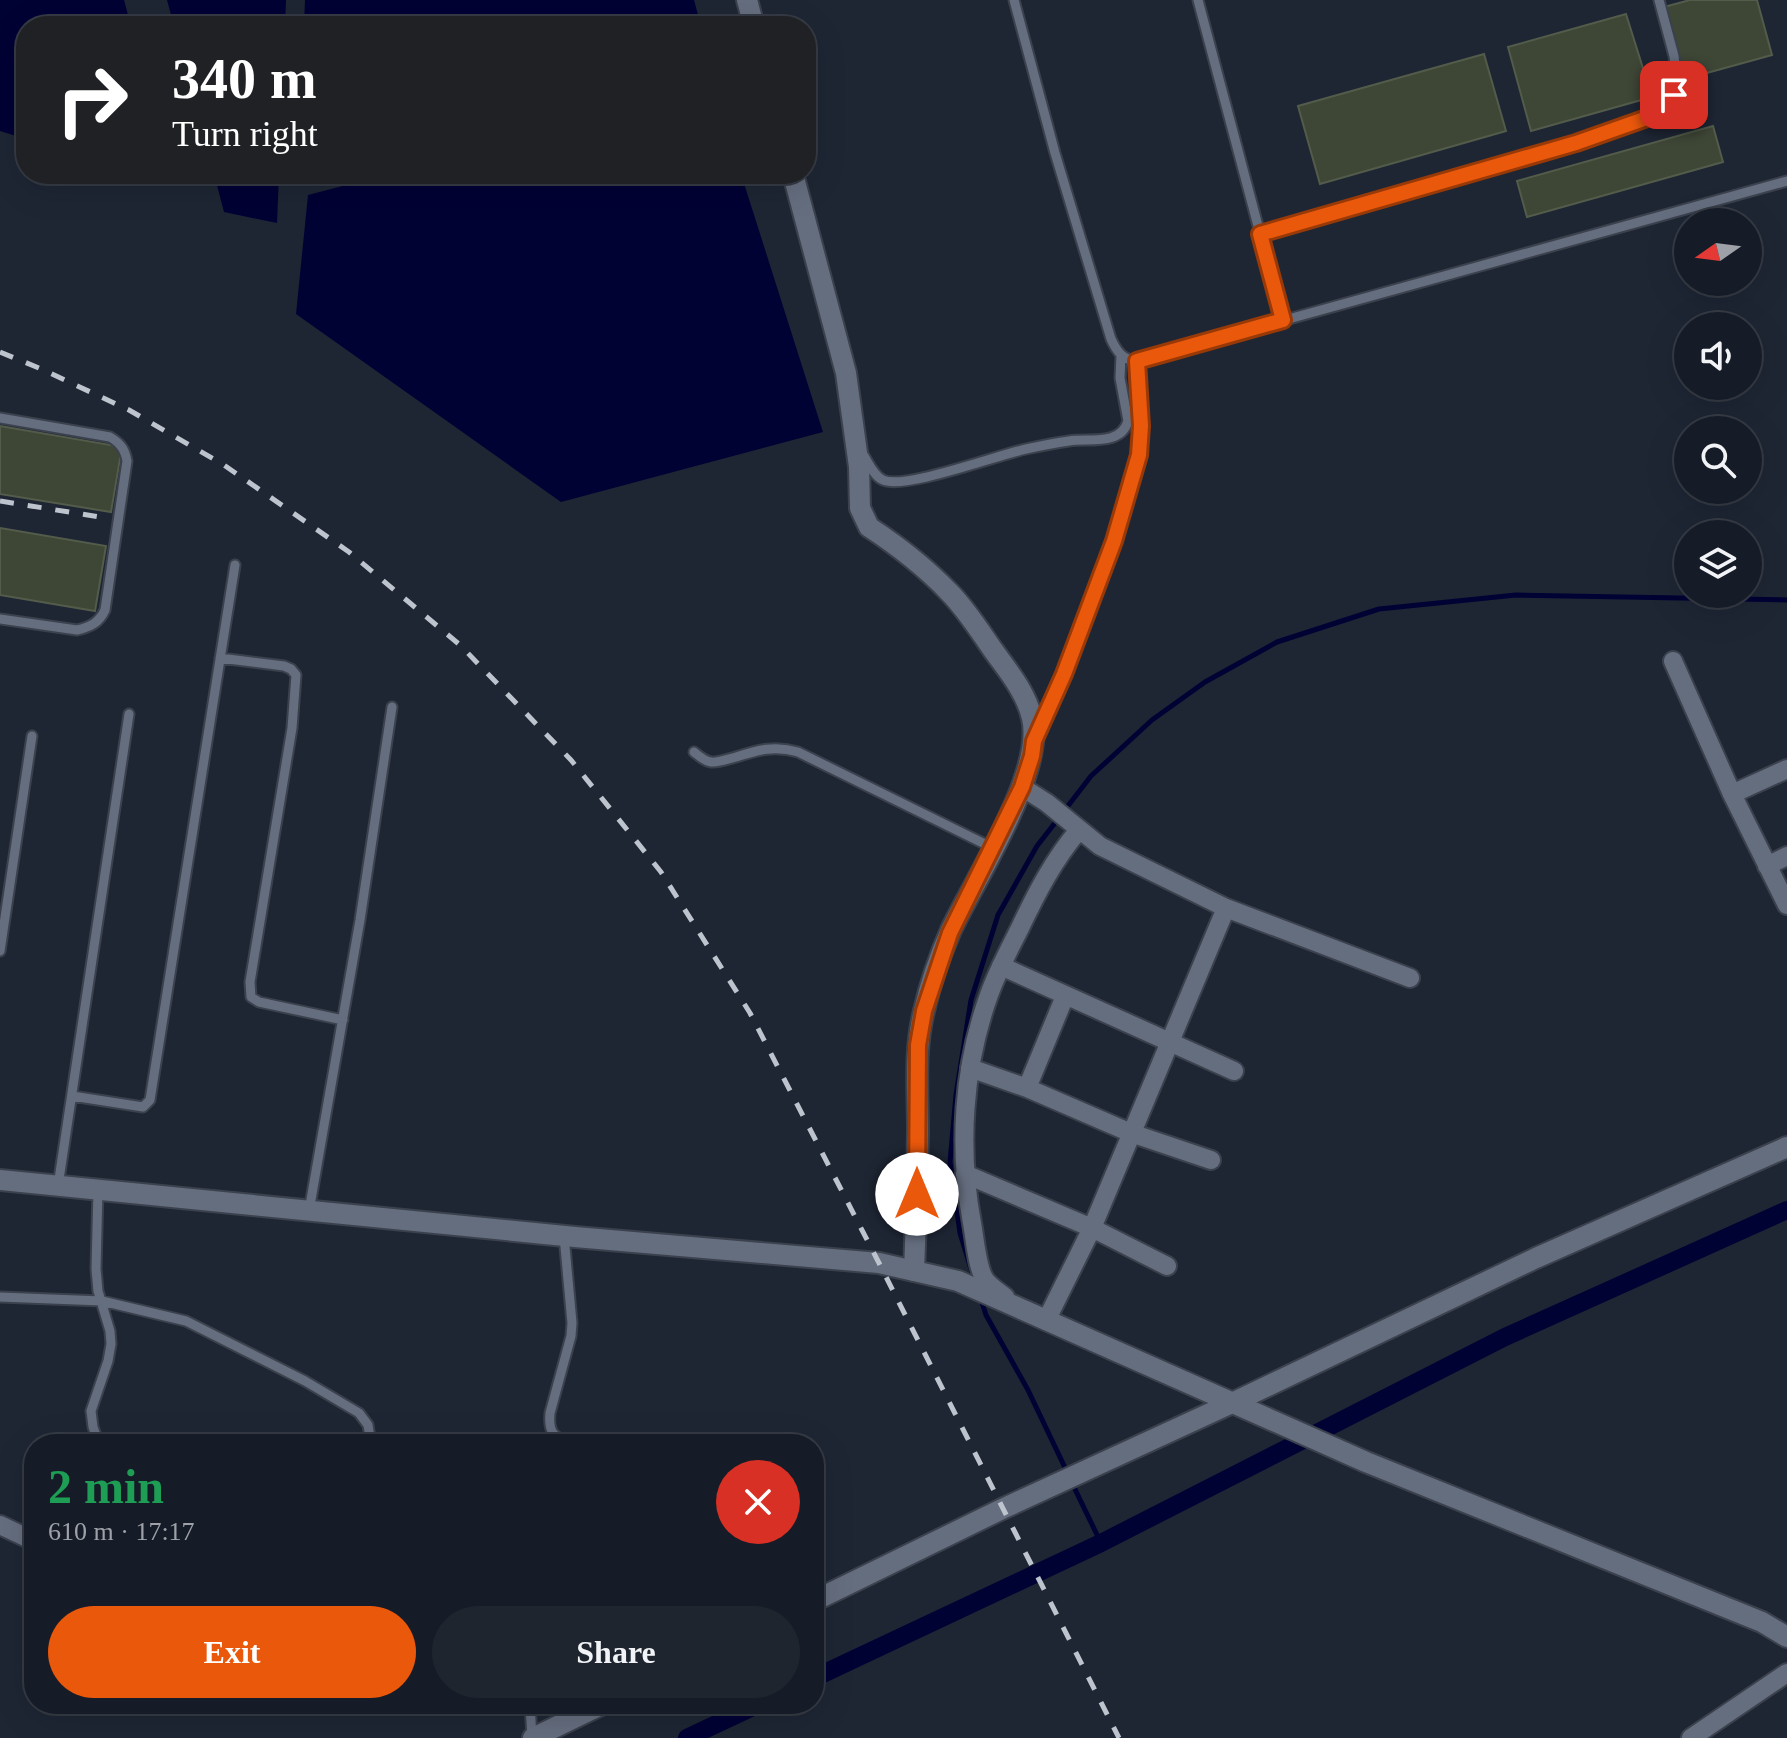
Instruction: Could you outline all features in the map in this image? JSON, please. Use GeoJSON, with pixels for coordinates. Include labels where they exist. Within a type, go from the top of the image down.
{"type":"FeatureCollection","features":[{"type":"Feature","properties":{"kind":"main road"},"geometry":{"type":"LineString","coordinates":[[796,184],[846,373],[856,443],[860,508],[864,519],[869,527],[926,569],[951,594],[1024,695],[1032,717],[1032,756],[1022,787],[950,933],[924,1011],[918,1045],[914,1271]]}},
{"type":"Feature","properties":{"kind":"main road"},"geometry":{"type":"LineString","coordinates":[[824,1596],[1536,1258],[1787,1147]]}},
{"type":"Feature","properties":{"kind":"main road"},"geometry":{"type":"LineString","coordinates":[[0,1180],[564,1236],[879,1263],[958,1281],[1366,1462],[1762,1622],[1787,1637]]}},
{"type":"Feature","properties":{"kind":"main road"},"geometry":{"type":"LineString","coordinates":[[533,1738],[582,1714]]}},
{"type":"Feature","properties":{"kind":"street"},"geometry":{"type":"LineString","coordinates":[[1673,661],[1732,794],[1787,905]]}},
{"type":"Feature","properties":{"kind":"street"},"geometry":{"type":"LineString","coordinates":[[1732,794],[1787,769]]}},
{"type":"Feature","properties":{"kind":"street"},"geometry":{"type":"LineString","coordinates":[[1022,787],[1100,846],[1226,908],[1410,978]]}},
{"type":"Feature","properties":{"kind":"street"},"geometry":{"type":"LineString","coordinates":[[1018,1306],[988,1283],[982,1273],[969,1210],[965,1174],[965,1114],[970,1068],[989,993],[1074,826]]}},
{"type":"Feature","properties":{"kind":"street"},"geometry":{"type":"LineString","coordinates":[[1767,866],[1787,856]]}},
{"type":"Feature","properties":{"kind":"street"},"geometry":{"type":"LineString","coordinates":[[1046,1321],[1092,1228],[1226,908]]}},
{"type":"Feature","properties":{"kind":"street"},"geometry":{"type":"LineString","coordinates":[[1001,966],[1234,1071]]}},
{"type":"Feature","properties":{"kind":"street"},"geometry":{"type":"LineString","coordinates":[[1027,1088],[1065,996]]}},
{"type":"Feature","properties":{"kind":"street"},"geometry":{"type":"LineString","coordinates":[[970,1068],[1027,1088],[1131,1133],[1211,1160]]}},
{"type":"Feature","properties":{"kind":"street"},"geometry":{"type":"LineString","coordinates":[[965,1174],[1092,1228],[1167,1266]]}},
{"type":"Feature","properties":{"kind":"street"},"geometry":{"type":"LineString","coordinates":[[1,1529],[24,1537]]}},
{"type":"Feature","properties":{"kind":"street"},"geometry":{"type":"LineString","coordinates":[[1691,1738],[1787,1673]]}},
{"type":"Feature","properties":{"kind":"lane"},"geometry":{"type":"LineString","coordinates":[[1014,0],[1063,181],[1111,339],[1116,350],[1130,360],[1137,361],[1787,181]]}},
{"type":"Feature","properties":{"kind":"lane"},"geometry":{"type":"LineString","coordinates":[[1198,0],[1283,320]]}},
{"type":"Feature","properties":{"kind":"lane"},"geometry":{"type":"LineString","coordinates":[[1260,234],[1576,143],[1644,119],[1662,108],[1674,95],[1677,82],[1674,56],[1659,0]]}},
{"type":"Feature","properties":{"kind":"lane"},"geometry":{"type":"LineString","coordinates":[[856,443],[877,477],[893,483],[1021,450],[1115,437],[1122,433],[1128,421],[1120,378],[1121,355]]}},
{"type":"Feature","properties":{"kind":"lane"},"geometry":{"type":"LineString","coordinates":[[1034,741],[1064,674],[1114,541],[1139,455],[1141,426],[1137,361]]}},
{"type":"Feature","properties":{"kind":"lane"},"geometry":{"type":"LineString","coordinates":[[0,418],[110,437],[126,451],[127,461],[105,610],[101,619],[77,630],[0,619]]}},
{"type":"Feature","properties":{"kind":"lane"},"geometry":{"type":"LineString","coordinates":[[72,1096],[143,1107],[150,1100],[235,565]]}},
{"type":"Feature","properties":{"kind":"lane"},"geometry":{"type":"LineString","coordinates":[[220,658],[284,666],[296,675],[292,728],[250,982],[251,997],[259,1002],[343,1020]]}},
{"type":"Feature","properties":{"kind":"lane"},"geometry":{"type":"LineString","coordinates":[[309,1211],[360,920],[392,707]]}},
{"type":"Feature","properties":{"kind":"lane"},"geometry":{"type":"LineString","coordinates":[[58,1186],[129,714]]}},
{"type":"Feature","properties":{"kind":"lane"},"geometry":{"type":"LineString","coordinates":[[0,951],[32,736]]}},
{"type":"Feature","properties":{"kind":"lane"},"geometry":{"type":"LineString","coordinates":[[694,752],[711,762],[763,748],[788,748],[993,848]]}},
{"type":"Feature","properties":{"kind":"lane"},"geometry":{"type":"LineString","coordinates":[[95,1434],[91,1411],[111,1344],[96,1269],[98,1190]]}},
{"type":"Feature","properties":{"kind":"lane"},"geometry":{"type":"LineString","coordinates":[[553,1434],[549,1424],[550,1413],[572,1323],[564,1236]]}},
{"type":"Feature","properties":{"kind":"lane"},"geometry":{"type":"LineString","coordinates":[[0,1297],[102,1301],[186,1321],[305,1381],[359,1413],[368,1425],[369,1434]]}},
{"type":"Feature","properties":{"kind":"lane"},"geometry":{"type":"LineString","coordinates":[[529,1714],[533,1738]]}},
{"type":"Feature","properties":{"kind":"shaded area"},"geometry":{"type":"Polygon","coordinates":[[[0,0],[124,0],[128,16],[16,16],[16,136],[0,131],[0,0]]]}},
{"type":"Feature","properties":{"kind":"shaded area"},"geometry":{"type":"Polygon","coordinates":[[[167,0],[286,0],[285,16],[171,16],[167,0]]]}},
{"type":"Feature","properties":{"kind":"shaded area"},"geometry":{"type":"Polygon","coordinates":[[[305,0],[694,0],[698,16],[304,16],[305,0]]]}},
{"type":"Feature","properties":{"kind":"shaded area"},"geometry":{"type":"Polygon","coordinates":[[[217,184],[279,184],[277,223],[224,212],[217,184]]]}},
{"type":"Feature","properties":{"kind":"shaded area"},"geometry":{"type":"Polygon","coordinates":[[[350,184],[744,184],[823,432],[561,502],[296,314],[308,195],[350,184]]]}},
{"type":"Feature","properties":{"kind":"building"},"geometry":{"type":"Polygon","coordinates":[[[1690,0],[1757,0],[1772,55],[1685,79],[1664,7],[1690,0]]]}},
{"type":"Feature","properties":{"kind":"building"},"geometry":{"type":"Polygon","coordinates":[[[1626,14],[1652,97],[1531,131],[1508,47],[1626,14]]]}},
{"type":"Feature","properties":{"kind":"building"},"geometry":{"type":"Polygon","coordinates":[[[1484,54],[1506,131],[1320,184],[1298,106],[1484,54]]]}},
{"type":"Feature","properties":{"kind":"building"},"geometry":{"type":"Polygon","coordinates":[[[1713,126],[1723,162],[1527,217],[1517,181],[1713,126]]]}},
{"type":"Feature","properties":{"kind":"building"},"geometry":{"type":"Polygon","coordinates":[[[0,426],[122,447],[111,512],[0,494],[0,426]]]}},
{"type":"Feature","properties":{"kind":"building"},"geometry":{"type":"Polygon","coordinates":[[[0,528],[106,546],[95,611],[0,595],[0,528]]]}},
{"type":"Feature","properties":{"kind":"waterway"},"geometry":{"type":"LineString","coordinates":[[1064,811],[1091,776],[1152,720],[1205,682],[1277,642],[1379,609],[1516,595],[1787,600]]}},
{"type":"Feature","properties":{"kind":"waterway"},"geometry":{"type":"LineString","coordinates":[[972,1272],[960,1233],[950,1162],[956,1095],[971,1000],[998,915],[1037,846],[1058,819]]}},
{"type":"Feature","properties":{"kind":"waterway"},"geometry":{"type":"LineString","coordinates":[[824,1673],[1101,1543],[1505,1337],[1787,1210]]}},
{"type":"Feature","properties":{"kind":"waterway"},"geometry":{"type":"LineString","coordinates":[[980,1296],[986,1315],[1028,1390],[1068,1474]]}},
{"type":"Feature","properties":{"kind":"waterway"},"geometry":{"type":"LineString","coordinates":[[1072,1483],[1101,1543]]}},
{"type":"Feature","properties":{"kind":"waterway"},"geometry":{"type":"LineString","coordinates":[[687,1738],[738,1714]]}},
{"type":"Feature","properties":{"kind":"railway"},"geometry":{"type":"LineString","coordinates":[[0,352],[129,410],[224,465],[349,552],[460,645],[571,760],[661,872],[750,1013],[1119,1738]]}},
{"type":"Feature","properties":{"kind":"railway"},"geometry":{"type":"LineString","coordinates":[[0,501],[100,517]]}},
{"type":"Feature","properties":{"kind":"route"},"geometry":{"type":"LineString","coordinates":[[917,1194],[918,1045],[924,1011],[950,933],[1022,787],[1034,741],[1064,674],[1114,541],[1139,455],[1141,426],[1137,361],[1283,320],[1260,234],[1576,143],[1644,119],[1662,108],[1674,95]]}}]}
